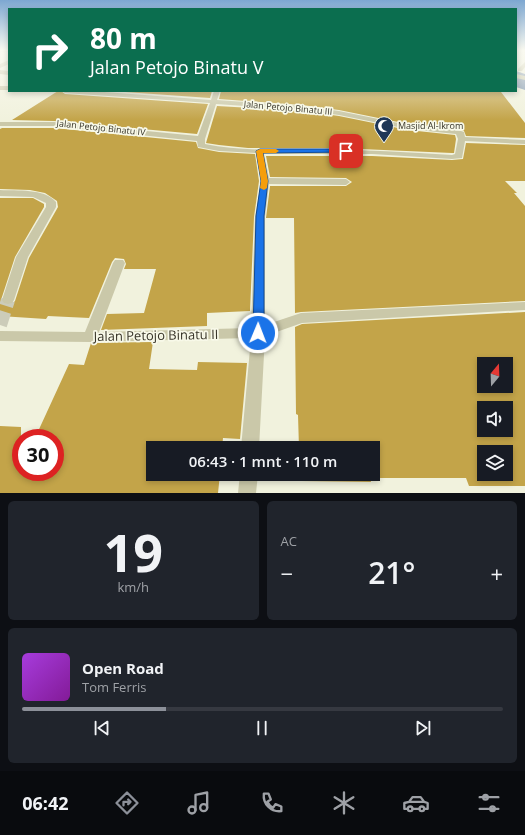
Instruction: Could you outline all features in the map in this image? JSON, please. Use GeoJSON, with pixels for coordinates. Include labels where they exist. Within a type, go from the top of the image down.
{"type":"FeatureCollection","features":[{"type":"Feature","properties":{"kind":"street"},"geometry":{"type":"LineString","coordinates":[[78,92],[213,102]]}},
{"type":"Feature","properties":{"kind":"street"},"geometry":{"type":"LineString","coordinates":[[217,92],[201,139],[202,146],[219,149],[260,151],[372,152],[452,157],[459,156],[462,139]]}},
{"type":"Feature","properties":{"kind":"street","name":"Jalan Petojo Binatu III"},"geometry":{"type":"LineString","coordinates":[[213,102],[302,108],[339,113],[394,124],[458,132],[461,134],[462,139],[525,142]]}},
{"type":"Feature","properties":{"kind":"street","name":"Jalan Petojo Binatu IV"},"geometry":{"type":"LineString","coordinates":[[0,124],[54,124],[201,139]]}},
{"type":"Feature","properties":{"kind":"street"},"geometry":{"type":"LineString","coordinates":[[250,441],[258,333],[260,216],[264,181],[260,151]]}},
{"type":"Feature","properties":{"kind":"street"},"geometry":{"type":"LineString","coordinates":[[264,181],[346,182]]}},
{"type":"Feature","properties":{"kind":"street"},"geometry":{"type":"LineString","coordinates":[[0,193],[35,195],[46,198],[51,202],[51,207],[22,256],[8,300]]}},
{"type":"Feature","properties":{"kind":"street"},"geometry":{"type":"LineString","coordinates":[[90,337],[119,263]]}},
{"type":"Feature","properties":{"kind":"street","name":"Jalan Petojo Binatu II"},"geometry":{"type":"LineString","coordinates":[[0,336],[90,337],[258,333],[301,318],[525,306]]}},
{"type":"Feature","properties":{"kind":"street"},"geometry":{"type":"LineString","coordinates":[[247,493],[248,481]]}},
{"type":"Feature","properties":{"kind":"building"},"geometry":{"type":"Polygon","coordinates":[[[56,92],[62,92],[65,94],[208,104],[197,134],[54,121],[12,120],[56,92]]]}},
{"type":"Feature","properties":{"kind":"building"},"geometry":{"type":"Polygon","coordinates":[[[125,92],[212,92],[210,98],[125,92]]]}},
{"type":"Feature","properties":{"kind":"building"},"geometry":{"type":"Polygon","coordinates":[[[221,92],[501,92],[525,123],[525,138],[466,136],[464,131],[458,129],[408,124],[339,110],[302,105],[219,99],[221,92]]]}},
{"type":"Feature","properties":{"kind":"building"},"geometry":{"type":"Polygon","coordinates":[[[217,106],[302,111],[339,116],[408,130],[455,135],[456,139],[454,153],[338,148],[248,148],[206,143],[217,106]]]}},
{"type":"Feature","properties":{"kind":"building"},"geometry":{"type":"Polygon","coordinates":[[[54,128],[196,142],[198,148],[219,152],[255,154],[259,181],[254,217],[250,311],[207,313],[207,326],[101,330],[107,314],[144,313],[156,269],[124,269],[126,264],[124,259],[115,258],[89,318],[48,316],[46,319],[0,316],[0,198],[33,198],[44,204],[44,207],[15,257],[1,300],[3,304],[8,305],[15,301],[29,258],[58,207],[57,201],[45,193],[30,190],[0,189],[0,129],[54,128]]]}},
{"type":"Feature","properties":{"kind":"building"},"geometry":{"type":"Polygon","coordinates":[[[466,143],[525,145],[525,181],[505,181],[517,193],[514,193],[525,206],[525,301],[295,313],[294,218],[266,218],[270,186],[346,186],[352,182],[346,178],[270,177],[266,156],[372,156],[452,160],[463,159],[466,143]]]}},
{"type":"Feature","properties":{"kind":"building"},"geometry":{"type":"Polygon","coordinates":[[[525,312],[525,486],[469,486],[466,478],[380,478],[380,441],[299,441],[298,415],[296,414],[295,327],[302,324],[525,312]]]}},
{"type":"Feature","properties":{"kind":"building"},"geometry":{"type":"Polygon","coordinates":[[[153,342],[149,369],[197,370],[198,362],[247,363],[240,439],[223,438],[223,441],[146,441],[146,481],[219,481],[218,493],[0,493],[0,426],[21,427],[21,429],[12,429],[12,481],[64,481],[64,429],[39,429],[69,364],[84,365],[91,343],[153,342]]]}},
{"type":"Feature","properties":{"kind":"building"},"geometry":{"type":"Polygon","coordinates":[[[301,481],[371,481],[371,482],[301,481]]]}},
{"type":"Feature","properties":{"kind":"waterway"},"geometry":{"type":"LineString","coordinates":[[517,79],[525,82]]}},
{"type":"Feature","properties":{"kind":"tunnel"},"geometry":{"type":"LineString","coordinates":[[0,325],[8,300]]}},
{"type":"Feature","properties":{"kind":"slow traffic"},"geometry":{"type":"LineString","coordinates":[[264,188],[260,151],[276,151]]}},
{"type":"Feature","properties":{"kind":"place","name":"Masjid Al-Ikrom"},"geometry":{"type":"Point","coordinates":[384,143]}},
{"type":"Feature","properties":{"kind":"route"},"geometry":{"type":"LineString","coordinates":[[258,333],[260,216],[264,181],[260,151],[346,151]]}}]}
